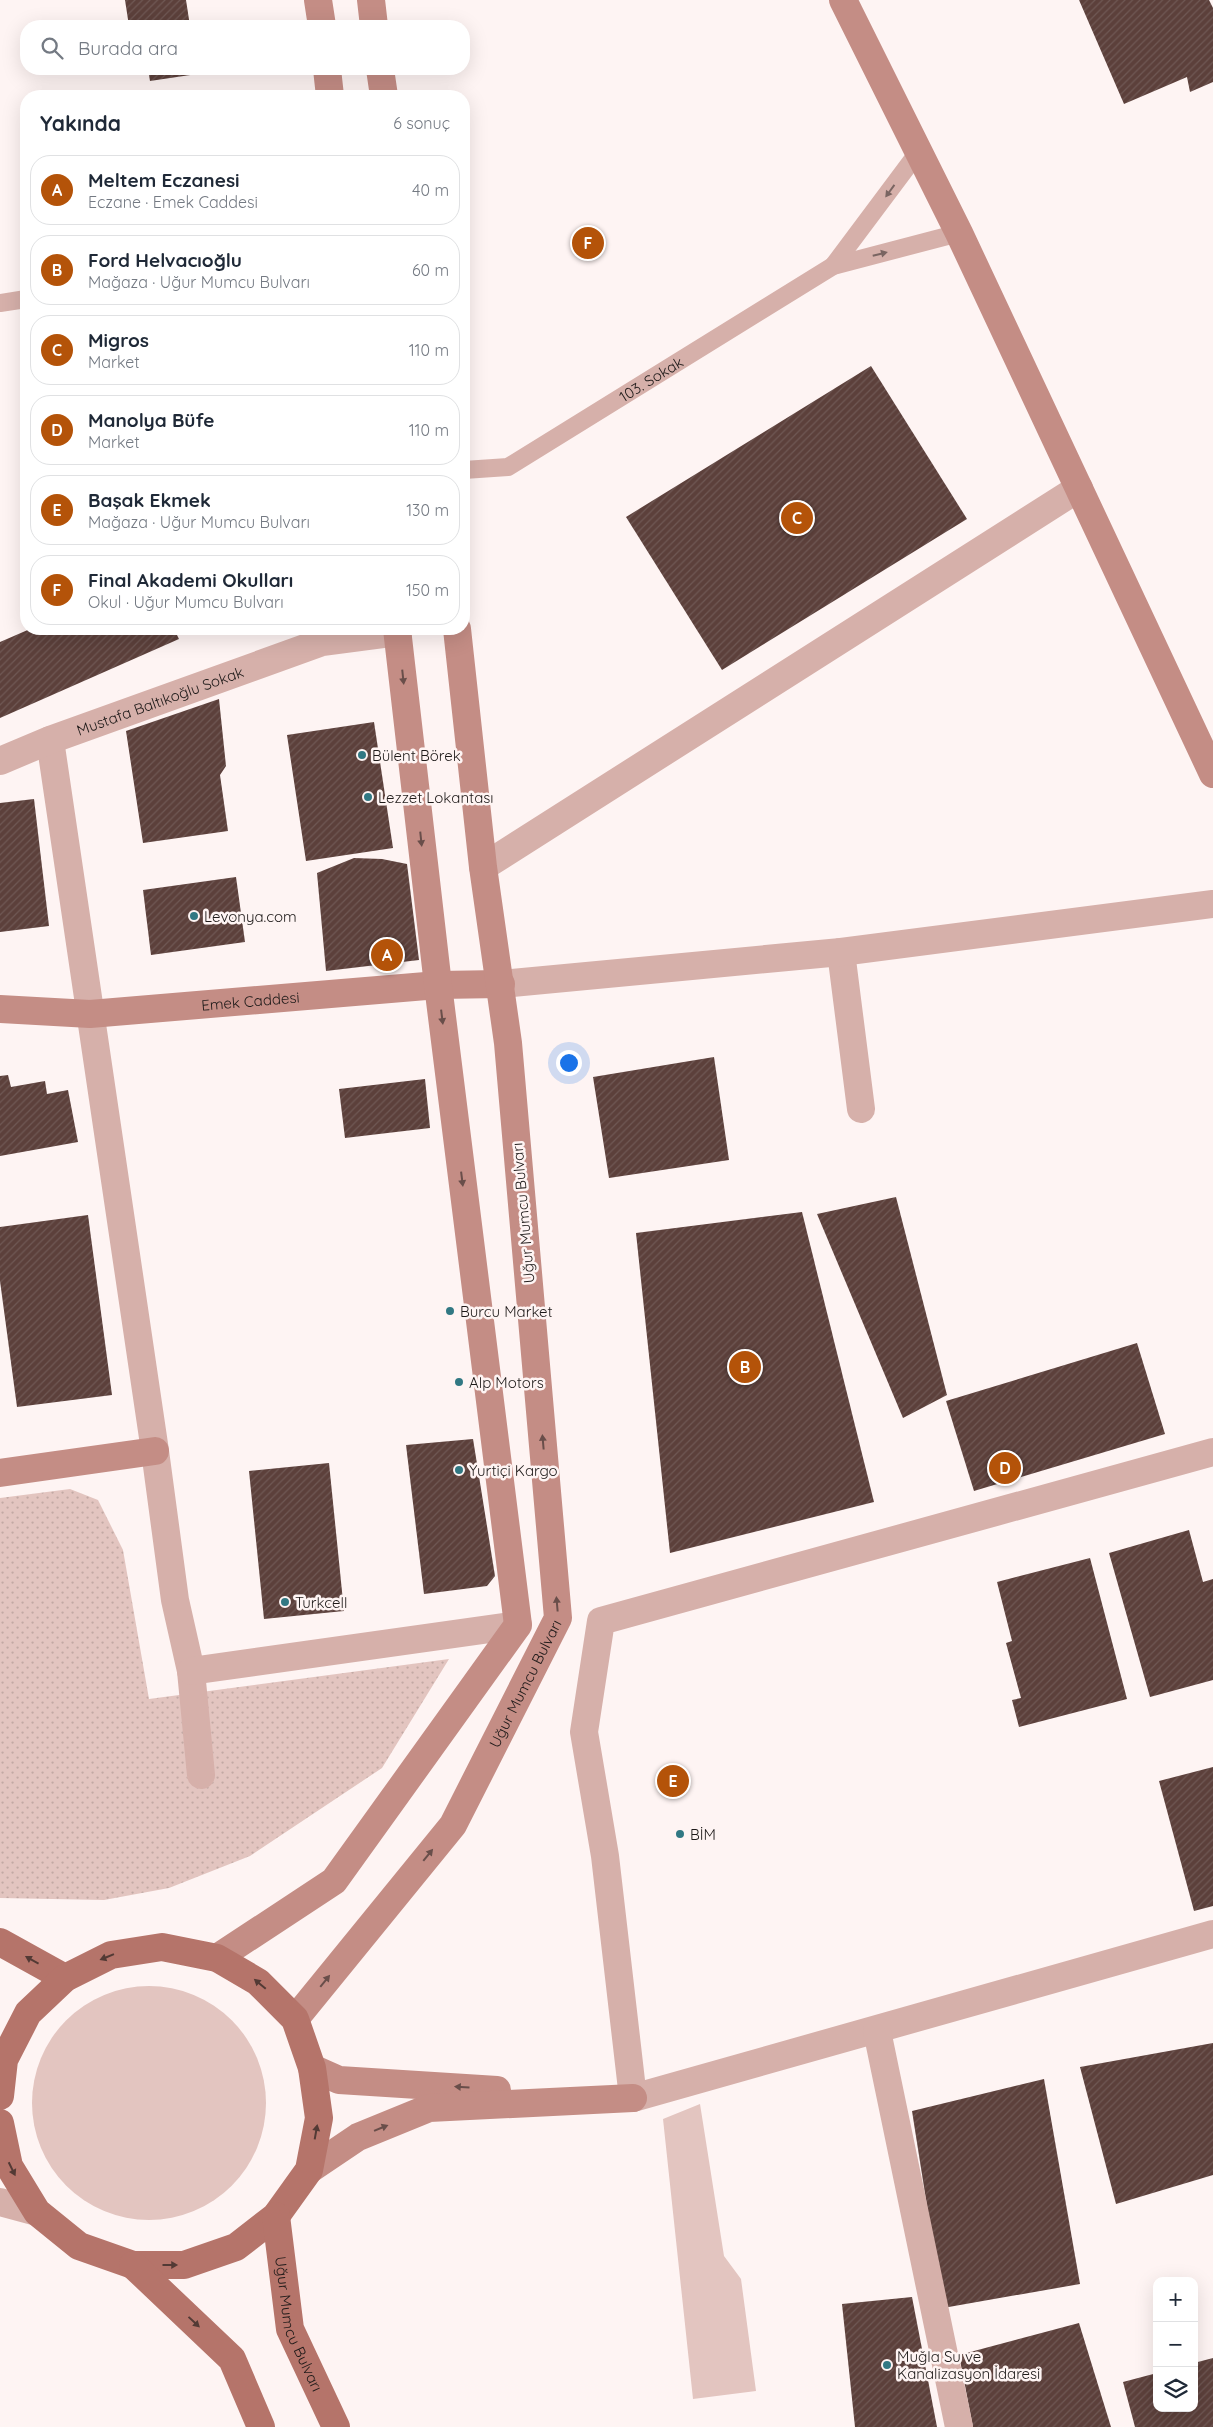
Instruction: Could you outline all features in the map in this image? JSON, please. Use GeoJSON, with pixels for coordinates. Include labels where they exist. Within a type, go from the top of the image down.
{"type":"FeatureCollection","features":[{"type":"Feature","properties":{"kind":"main road"},"geometry":{"type":"LineString","coordinates":[[318,0],[321,20]]}},
{"type":"Feature","properties":{"kind":"main road"},"geometry":{"type":"LineString","coordinates":[[371,0],[373,20]]}},
{"type":"Feature","properties":{"kind":"main road"},"geometry":{"type":"LineString","coordinates":[[843,0],[959,233],[1213,774]]}},
{"type":"Feature","properties":{"kind":"main road"},"geometry":{"type":"LineString","coordinates":[[328,75],[329,90]]}},
{"type":"Feature","properties":{"kind":"main road"},"geometry":{"type":"LineString","coordinates":[[381,75],[383,90]]}},
{"type":"Feature","properties":{"kind":"main road","name":"Uğur Mumcu Bulvarı"},"geometry":{"type":"LineString","coordinates":[[217,1958],[334,1881],[518,1624],[438,985],[398,635]]}},
{"type":"Feature","properties":{"kind":"main road","name":"Uğur Mumcu Bulvarı"},"geometry":{"type":"LineString","coordinates":[[295,2019],[453,1825],[558,1618],[501,984],[483,867],[458,635]]}},
{"type":"Feature","properties":{"kind":"main road","name":"Emek Caddesi"},"geometry":{"type":"LineString","coordinates":[[0,1009],[90,1014],[438,985],[501,984]]}},
{"type":"Feature","properties":{"kind":"main road"},"geometry":{"type":"LineString","coordinates":[[0,1472],[156,1451]]}},
{"type":"Feature","properties":{"kind":"main road"},"geometry":{"type":"LineString","coordinates":[[0,1942],[65,1978]]}},
{"type":"Feature","properties":{"kind":"main road"},"geometry":{"type":"LineString","coordinates":[[0,2096],[2,2058],[28,2013],[65,1978],[111,1955],[162,1947],[217,1958],[258,1982],[295,2019],[312,2068],[319,2118],[310,2170]]}},
{"type":"Feature","properties":{"kind":"main road"},"geometry":{"type":"LineString","coordinates":[[312,2068],[339,2080],[633,2098]]}},
{"type":"Feature","properties":{"kind":"main road"},"geometry":{"type":"LineString","coordinates":[[0,2123],[9,2166],[37,2212],[79,2246],[133,2265],[184,2265],[236,2248],[276,2216],[310,2170],[358,2137],[429,2108],[633,2098]]}},
{"type":"Feature","properties":{"kind":"main road","name":"Uğur Mumcu Bulvarı"},"geometry":{"type":"LineString","coordinates":[[276,2216],[290,2329],[336,2427]]}},
{"type":"Feature","properties":{"kind":"main road"},"geometry":{"type":"LineString","coordinates":[[133,2265],[232,2359],[261,2427]]}},
{"type":"Feature","properties":{"kind":"street"},"geometry":{"type":"LineString","coordinates":[[483,867],[1079,488]]}},
{"type":"Feature","properties":{"kind":"street","name":"Mustafa Baltıkoğlu Sokak"},"geometry":{"type":"LineString","coordinates":[[0,761],[50,740],[322,642],[366,635]]}},
{"type":"Feature","properties":{"kind":"street"},"geometry":{"type":"LineString","coordinates":[[50,740],[156,1451],[175,1600],[191,1671],[200,1775]]}},
{"type":"Feature","properties":{"kind":"street"},"geometry":{"type":"LineString","coordinates":[[501,984],[841,952],[1213,904]]}},
{"type":"Feature","properties":{"kind":"street"},"geometry":{"type":"LineString","coordinates":[[841,952],[861,1109]]}},
{"type":"Feature","properties":{"kind":"street"},"geometry":{"type":"LineString","coordinates":[[1213,1452],[601,1622],[584,1732],[605,1856],[633,2098],[877,2031],[1213,1934]]}},
{"type":"Feature","properties":{"kind":"street"},"geometry":{"type":"LineString","coordinates":[[191,1671],[518,1624]]}},
{"type":"Feature","properties":{"kind":"street"},"geometry":{"type":"LineString","coordinates":[[877,2031],[959,2427]]}},
{"type":"Feature","properties":{"kind":"street"},"geometry":{"type":"LineString","coordinates":[[0,2202],[37,2212]]}},
{"type":"Feature","properties":{"kind":"lane"},"geometry":{"type":"LineString","coordinates":[[833,266],[919,152]]}},
{"type":"Feature","properties":{"kind":"lane"},"geometry":{"type":"LineString","coordinates":[[833,266],[959,233]]}},
{"type":"Feature","properties":{"kind":"lane","name":"103. Sokak"},"geometry":{"type":"LineString","coordinates":[[470,470],[508,467],[833,266]]}},
{"type":"Feature","properties":{"kind":"lane"},"geometry":{"type":"LineString","coordinates":[[0,303],[20,300]]}},
{"type":"Feature","properties":{"kind":"shaded area"},"geometry":{"type":"Polygon","coordinates":[[[70,1489],[98,1500],[123,1550],[149,1699],[449,1659],[382,1768],[250,1856],[169,1888],[104,1900],[0,1898],[0,1498],[70,1489]]]}},
{"type":"Feature","properties":{"kind":"shaded area"},"geometry":{"type":"Polygon","coordinates":[[[137,1986],[161,1986],[183,1991],[204,1999],[232,2020],[253,2048],[264,2080],[266,2103],[264,2126],[253,2158],[232,2186],[204,2207],[183,2215],[161,2220],[137,2220],[115,2215],[94,2207],[75,2194],[58,2177],[45,2158],[37,2137],[32,2115],[32,2091],[37,2069],[45,2048],[58,2029],[75,2012],[94,1999],[115,1991],[137,1986]]]}},
{"type":"Feature","properties":{"kind":"shaded area"},"geometry":{"type":"Polygon","coordinates":[[[700,2104],[724,2256],[741,2279],[756,2391],[693,2399],[663,2119],[700,2104]]]}},
{"type":"Feature","properties":{"kind":"building"},"geometry":{"type":"Polygon","coordinates":[[[125,0],[186,0],[189,20],[128,20],[125,0]]]}},
{"type":"Feature","properties":{"kind":"building"},"geometry":{"type":"Polygon","coordinates":[[[1079,0],[1209,0],[1213,8],[1213,82],[1190,92],[1187,77],[1124,104],[1079,0]]]}},
{"type":"Feature","properties":{"kind":"building"},"geometry":{"type":"Polygon","coordinates":[[[149,75],[190,75],[150,81],[149,75]]]}},
{"type":"Feature","properties":{"kind":"building"},"geometry":{"type":"Polygon","coordinates":[[[871,366],[967,519],[722,670],[626,517],[871,366]]]}},
{"type":"Feature","properties":{"kind":"building"},"geometry":{"type":"Polygon","coordinates":[[[20,633],[20,635],[177,635],[179,639],[0,718],[0,642],[20,633]]]}},
{"type":"Feature","properties":{"kind":"building"},"geometry":{"type":"Polygon","coordinates":[[[219,699],[226,766],[220,775],[228,831],[143,843],[126,731],[219,699]]]}},
{"type":"Feature","properties":{"kind":"building"},"geometry":{"type":"Polygon","coordinates":[[[374,722],[393,848],[306,861],[287,735],[374,722]]]}},
{"type":"Feature","properties":{"kind":"building"},"geometry":{"type":"Polygon","coordinates":[[[34,799],[49,926],[0,932],[0,803],[34,799]]]}},
{"type":"Feature","properties":{"kind":"building"},"geometry":{"type":"Polygon","coordinates":[[[354,858],[382,859],[407,864],[419,960],[326,971],[317,873],[354,858]]]}},
{"type":"Feature","properties":{"kind":"building","name":"Levonya.com"},"geometry":{"type":"Polygon","coordinates":[[[236,877],[245,942],[151,955],[143,890],[236,877]]]}},
{"type":"Feature","properties":{"kind":"building"},"geometry":{"type":"Polygon","coordinates":[[[714,1057],[729,1160],[609,1178],[593,1077],[714,1057]]]}},
{"type":"Feature","properties":{"kind":"building"},"geometry":{"type":"Polygon","coordinates":[[[8,1075],[11,1087],[45,1081],[47,1094],[68,1090],[78,1142],[0,1156],[0,1076],[8,1075]]]}},
{"type":"Feature","properties":{"kind":"building"},"geometry":{"type":"Polygon","coordinates":[[[425,1079],[430,1128],[345,1138],[339,1089],[425,1079]]]}},
{"type":"Feature","properties":{"kind":"building"},"geometry":{"type":"Polygon","coordinates":[[[896,1197],[947,1395],[903,1418],[817,1214],[896,1197]]]}},
{"type":"Feature","properties":{"kind":"building"},"geometry":{"type":"Polygon","coordinates":[[[802,1212],[874,1502],[670,1553],[636,1233],[802,1212]]]}},
{"type":"Feature","properties":{"kind":"building"},"geometry":{"type":"Polygon","coordinates":[[[88,1215],[112,1395],[17,1407],[0,1281],[0,1227],[88,1215]]]}},
{"type":"Feature","properties":{"kind":"building"},"geometry":{"type":"Polygon","coordinates":[[[1137,1343],[1165,1434],[974,1491],[946,1401],[1137,1343]]]}},
{"type":"Feature","properties":{"kind":"building"},"geometry":{"type":"Polygon","coordinates":[[[473,1439],[495,1576],[487,1586],[424,1594],[406,1445],[473,1439]]]}},
{"type":"Feature","properties":{"kind":"building"},"geometry":{"type":"Polygon","coordinates":[[[329,1463],[344,1611],[264,1619],[249,1471],[329,1463]]]}},
{"type":"Feature","properties":{"kind":"building"},"geometry":{"type":"Polygon","coordinates":[[[1189,1530],[1203,1582],[1213,1579],[1213,1680],[1150,1697],[1109,1553],[1189,1530]]]}},
{"type":"Feature","properties":{"kind":"building"},"geometry":{"type":"Polygon","coordinates":[[[1090,1558],[1127,1699],[1019,1727],[1012,1700],[1021,1698],[1006,1643],[1012,1641],[997,1582],[1090,1558]]]}},
{"type":"Feature","properties":{"kind":"building"},"geometry":{"type":"Polygon","coordinates":[[[1213,1767],[1213,1906],[1194,1911],[1159,1781],[1213,1767]]]}},
{"type":"Feature","properties":{"kind":"building"},"geometry":{"type":"Polygon","coordinates":[[[1213,2043],[1213,2175],[1116,2204],[1080,2067],[1213,2043]]]}},
{"type":"Feature","properties":{"kind":"building"},"geometry":{"type":"Polygon","coordinates":[[[1044,2079],[1080,2284],[943,2308],[912,2111],[1044,2079]]]}},
{"type":"Feature","properties":{"kind":"building","name":"Muğla Su ve Kanalizasyon İdaresi"},"geometry":{"type":"Polygon","coordinates":[[[912,2297],[937,2427],[855,2427],[842,2304],[912,2297]]]}},
{"type":"Feature","properties":{"kind":"building"},"geometry":{"type":"Polygon","coordinates":[[[1079,2323],[1111,2427],[973,2427],[959,2355],[1079,2323]]]}},
{"type":"Feature","properties":{"kind":"building"},"geometry":{"type":"Polygon","coordinates":[[[1213,2358],[1213,2427],[1135,2427],[1123,2382],[1153,2374],[1153,2412],[1198,2412],[1198,2362],[1213,2358]]]}},
{"type":"Feature","properties":{"kind":"place","name":"Final Akademi Okulları"},"geometry":{"type":"Point","coordinates":[588,243]}},
{"type":"Feature","properties":{"kind":"place","name":"Migros"},"geometry":{"type":"Point","coordinates":[797,518]}},
{"type":"Feature","properties":{"kind":"place","name":"Bülent Börek"},"geometry":{"type":"Point","coordinates":[362,755]}},
{"type":"Feature","properties":{"kind":"place","name":"Lezzet Lokantası"},"geometry":{"type":"Point","coordinates":[368,797]}},
{"type":"Feature","properties":{"kind":"place","name":"Levonya.com"},"geometry":{"type":"Point","coordinates":[194,916]}},
{"type":"Feature","properties":{"kind":"place","name":"Meltem Eczanesi"},"geometry":{"type":"Point","coordinates":[387,955]}},
{"type":"Feature","properties":{"kind":"place","name":"Burcu Market"},"geometry":{"type":"Point","coordinates":[450,1311]}},
{"type":"Feature","properties":{"kind":"place","name":"Ford Helvacıoğlu"},"geometry":{"type":"Point","coordinates":[745,1367]}},
{"type":"Feature","properties":{"kind":"place","name":"Alp Motors"},"geometry":{"type":"Point","coordinates":[459,1382]}},
{"type":"Feature","properties":{"kind":"place","name":"Manolya Büfe"},"geometry":{"type":"Point","coordinates":[1005,1468]}},
{"type":"Feature","properties":{"kind":"place","name":"Yurtiçi Kargo"},"geometry":{"type":"Point","coordinates":[459,1470]}},
{"type":"Feature","properties":{"kind":"place","name":"Turkcell"},"geometry":{"type":"Point","coordinates":[285,1602]}},
{"type":"Feature","properties":{"kind":"place","name":"Başak Ekmek"},"geometry":{"type":"Point","coordinates":[673,1781]}},
{"type":"Feature","properties":{"kind":"place","name":"BİM"},"geometry":{"type":"Point","coordinates":[680,1834]}},
{"type":"Feature","properties":{"kind":"place","name":"Muğla Su ve Kanalizasyon İdaresi"},"geometry":{"type":"Point","coordinates":[887,2365]}}]}
